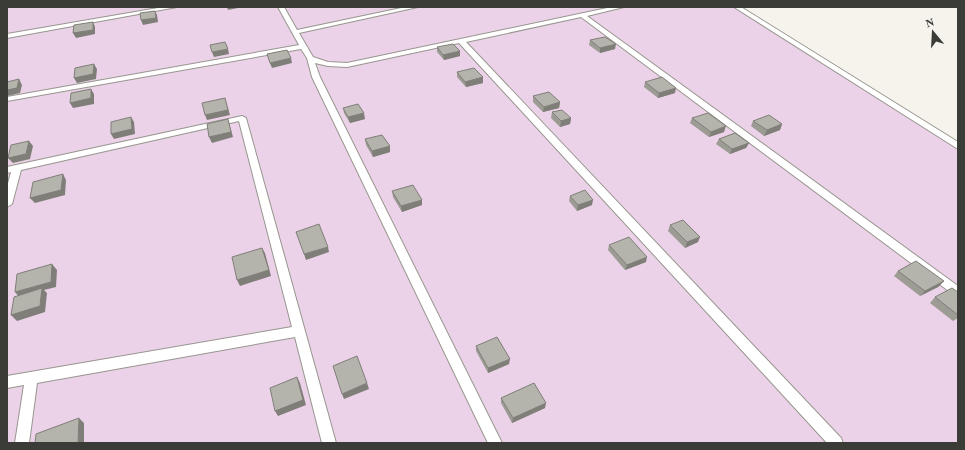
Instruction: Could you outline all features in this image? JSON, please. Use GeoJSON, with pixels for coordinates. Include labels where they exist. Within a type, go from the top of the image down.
{"type":"FeatureCollection","features":[{"type":"Feature","properties":{"kind":"lane"},"geometry":{"type":"LineString","coordinates":[[7,36],[174,7]]}},
{"type":"Feature","properties":{"kind":"lane"},"geometry":{"type":"LineString","coordinates":[[281,7],[310,58],[316,77],[495,443]]}},
{"type":"Feature","properties":{"kind":"lane"},"geometry":{"type":"LineString","coordinates":[[296,32],[415,7]]}},
{"type":"Feature","properties":{"kind":"lane"},"geometry":{"type":"LineString","coordinates":[[310,58],[318,63],[329,66],[347,65],[621,7]]}},
{"type":"Feature","properties":{"kind":"lane"},"geometry":{"type":"LineString","coordinates":[[737,7],[958,146]]}},
{"type":"Feature","properties":{"kind":"lane"},"geometry":{"type":"LineString","coordinates":[[582,15],[958,292]]}},
{"type":"Feature","properties":{"kind":"lane"},"geometry":{"type":"LineString","coordinates":[[460,41],[836,443]]}},
{"type":"Feature","properties":{"kind":"lane"},"geometry":{"type":"LineString","coordinates":[[7,99],[304,46]]}},
{"type":"Feature","properties":{"kind":"lane"},"geometry":{"type":"LineString","coordinates":[[7,204],[12,169],[242,118],[329,443]]}},
{"type":"Feature","properties":{"kind":"lane"},"geometry":{"type":"LineString","coordinates":[[7,382],[300,331]]}},
{"type":"Feature","properties":{"kind":"lane"},"geometry":{"type":"LineString","coordinates":[[22,443],[31,378]]}},
{"type":"Feature","properties":{"kind":"shaded area"},"geometry":{"type":"Polygon","coordinates":[[[7,7],[737,7],[958,146],[958,443],[7,443],[7,7]]]}},
{"type":"Feature","properties":{"kind":"building"},"geometry":{"type":"Polygon","coordinates":[[[155,11],[156,18],[141,20],[140,13],[155,11]]]}},
{"type":"Feature","properties":{"kind":"building"},"geometry":{"type":"Polygon","coordinates":[[[93,22],[93,30],[73,33],[74,25],[93,22]]]}},
{"type":"Feature","properties":{"kind":"building"},"geometry":{"type":"Polygon","coordinates":[[[605,37],[616,44],[600,48],[590,40],[605,37]]]}},
{"type":"Feature","properties":{"kind":"building"},"geometry":{"type":"Polygon","coordinates":[[[225,42],[228,49],[212,52],[210,45],[225,42]]]}},
{"type":"Feature","properties":{"kind":"building"},"geometry":{"type":"Polygon","coordinates":[[[453,44],[460,51],[443,55],[437,47],[453,44]]]}},
{"type":"Feature","properties":{"kind":"building"},"geometry":{"type":"Polygon","coordinates":[[[287,50],[291,58],[270,63],[267,54],[287,50]]]}},
{"type":"Feature","properties":{"kind":"building"},"geometry":{"type":"Polygon","coordinates":[[[94,64],[93,74],[74,78],[75,68],[94,64]]]}},
{"type":"Feature","properties":{"kind":"building"},"geometry":{"type":"Polygon","coordinates":[[[474,68],[483,77],[465,82],[457,72],[474,68]]]}},
{"type":"Feature","properties":{"kind":"building"},"geometry":{"type":"Polygon","coordinates":[[[662,77],[676,88],[659,93],[645,82],[662,77]]]}},
{"type":"Feature","properties":{"kind":"building"},"geometry":{"type":"Polygon","coordinates":[[[19,79],[17,88],[7,90],[7,82],[19,79]]]}},
{"type":"Feature","properties":{"kind":"building"},"geometry":{"type":"Polygon","coordinates":[[[91,89],[91,98],[70,103],[71,93],[91,89]]]}},
{"type":"Feature","properties":{"kind":"building"},"geometry":{"type":"Polygon","coordinates":[[[549,92],[560,102],[544,107],[533,96],[549,92]]]}},
{"type":"Feature","properties":{"kind":"building"},"geometry":{"type":"Polygon","coordinates":[[[225,98],[228,110],[205,115],[202,103],[225,98]]]}},
{"type":"Feature","properties":{"kind":"building"},"geometry":{"type":"Polygon","coordinates":[[[358,104],[364,113],[348,117],[343,108],[358,104]]]}},
{"type":"Feature","properties":{"kind":"building"},"geometry":{"type":"Polygon","coordinates":[[[562,110],[571,118],[561,121],[552,112],[562,110]]]}},
{"type":"Feature","properties":{"kind":"building"},"geometry":{"type":"Polygon","coordinates":[[[708,113],[726,126],[711,132],[692,118],[708,113]]]}},
{"type":"Feature","properties":{"kind":"building"},"geometry":{"type":"Polygon","coordinates":[[[769,115],[782,124],[767,130],[753,121],[769,115]]]}},
{"type":"Feature","properties":{"kind":"building"},"geometry":{"type":"Polygon","coordinates":[[[131,117],[132,129],[111,134],[111,122],[131,117]]]}},
{"type":"Feature","properties":{"kind":"building"},"geometry":{"type":"Polygon","coordinates":[[[228,119],[231,132],[209,137],[207,124],[228,119]]]}},
{"type":"Feature","properties":{"kind":"building"},"geometry":{"type":"Polygon","coordinates":[[[735,133],[749,143],[732,149],[719,139],[735,133]]]}},
{"type":"Feature","properties":{"kind":"building"},"geometry":{"type":"Polygon","coordinates":[[[382,135],[390,146],[372,151],[365,139],[382,135]]]}},
{"type":"Feature","properties":{"kind":"building"},"geometry":{"type":"Polygon","coordinates":[[[29,141],[26,154],[8,158],[11,145],[29,141]]]}},
{"type":"Feature","properties":{"kind":"building"},"geometry":{"type":"Polygon","coordinates":[[[63,174],[61,190],[30,198],[33,182],[63,174]]]}},
{"type":"Feature","properties":{"kind":"building"},"geometry":{"type":"Polygon","coordinates":[[[413,185],[422,200],[401,206],[392,191],[413,185]]]}},
{"type":"Feature","properties":{"kind":"building"},"geometry":{"type":"Polygon","coordinates":[[[585,190],[593,200],[578,205],[570,196],[585,190]]]}},
{"type":"Feature","properties":{"kind":"building"},"geometry":{"type":"Polygon","coordinates":[[[683,220],[700,237],[687,242],[670,225],[683,220]]]}},
{"type":"Feature","properties":{"kind":"building"},"geometry":{"type":"Polygon","coordinates":[[[319,224],[328,247],[304,254],[296,232],[319,224]]]}},
{"type":"Feature","properties":{"kind":"building"},"geometry":{"type":"Polygon","coordinates":[[[629,237],[647,257],[627,265],[609,245],[629,237]]]}},
{"type":"Feature","properties":{"kind":"building"},"geometry":{"type":"Polygon","coordinates":[[[262,248],[269,270],[237,280],[232,257],[262,248]]]}},
{"type":"Feature","properties":{"kind":"building"},"geometry":{"type":"Polygon","coordinates":[[[916,261],[944,281],[925,291],[898,271],[916,261]]]}},
{"type":"Feature","properties":{"kind":"building"},"geometry":{"type":"Polygon","coordinates":[[[52,264],[51,282],[15,292],[17,274],[52,264]]]}},
{"type":"Feature","properties":{"kind":"building"},"geometry":{"type":"Polygon","coordinates":[[[42,288],[40,306],[11,315],[14,297],[42,288]]]}},
{"type":"Feature","properties":{"kind":"building"},"geometry":{"type":"Polygon","coordinates":[[[952,288],[958,292],[958,315],[935,297],[952,288]]]}},
{"type":"Feature","properties":{"kind":"building"},"geometry":{"type":"Polygon","coordinates":[[[497,337],[510,359],[488,368],[476,346],[497,337]]]}},
{"type":"Feature","properties":{"kind":"building"},"geometry":{"type":"Polygon","coordinates":[[[357,356],[367,383],[342,394],[333,366],[357,356]]]}},
{"type":"Feature","properties":{"kind":"building"},"geometry":{"type":"Polygon","coordinates":[[[297,377],[303,400],[275,411],[270,388],[297,377]]]}},
{"type":"Feature","properties":{"kind":"building"},"geometry":{"type":"Polygon","coordinates":[[[534,383],[546,403],[513,418],[501,398],[534,383]]]}},
{"type":"Feature","properties":{"kind":"building"},"geometry":{"type":"Polygon","coordinates":[[[79,418],[78,443],[35,443],[36,434],[79,418]]]}}]}
